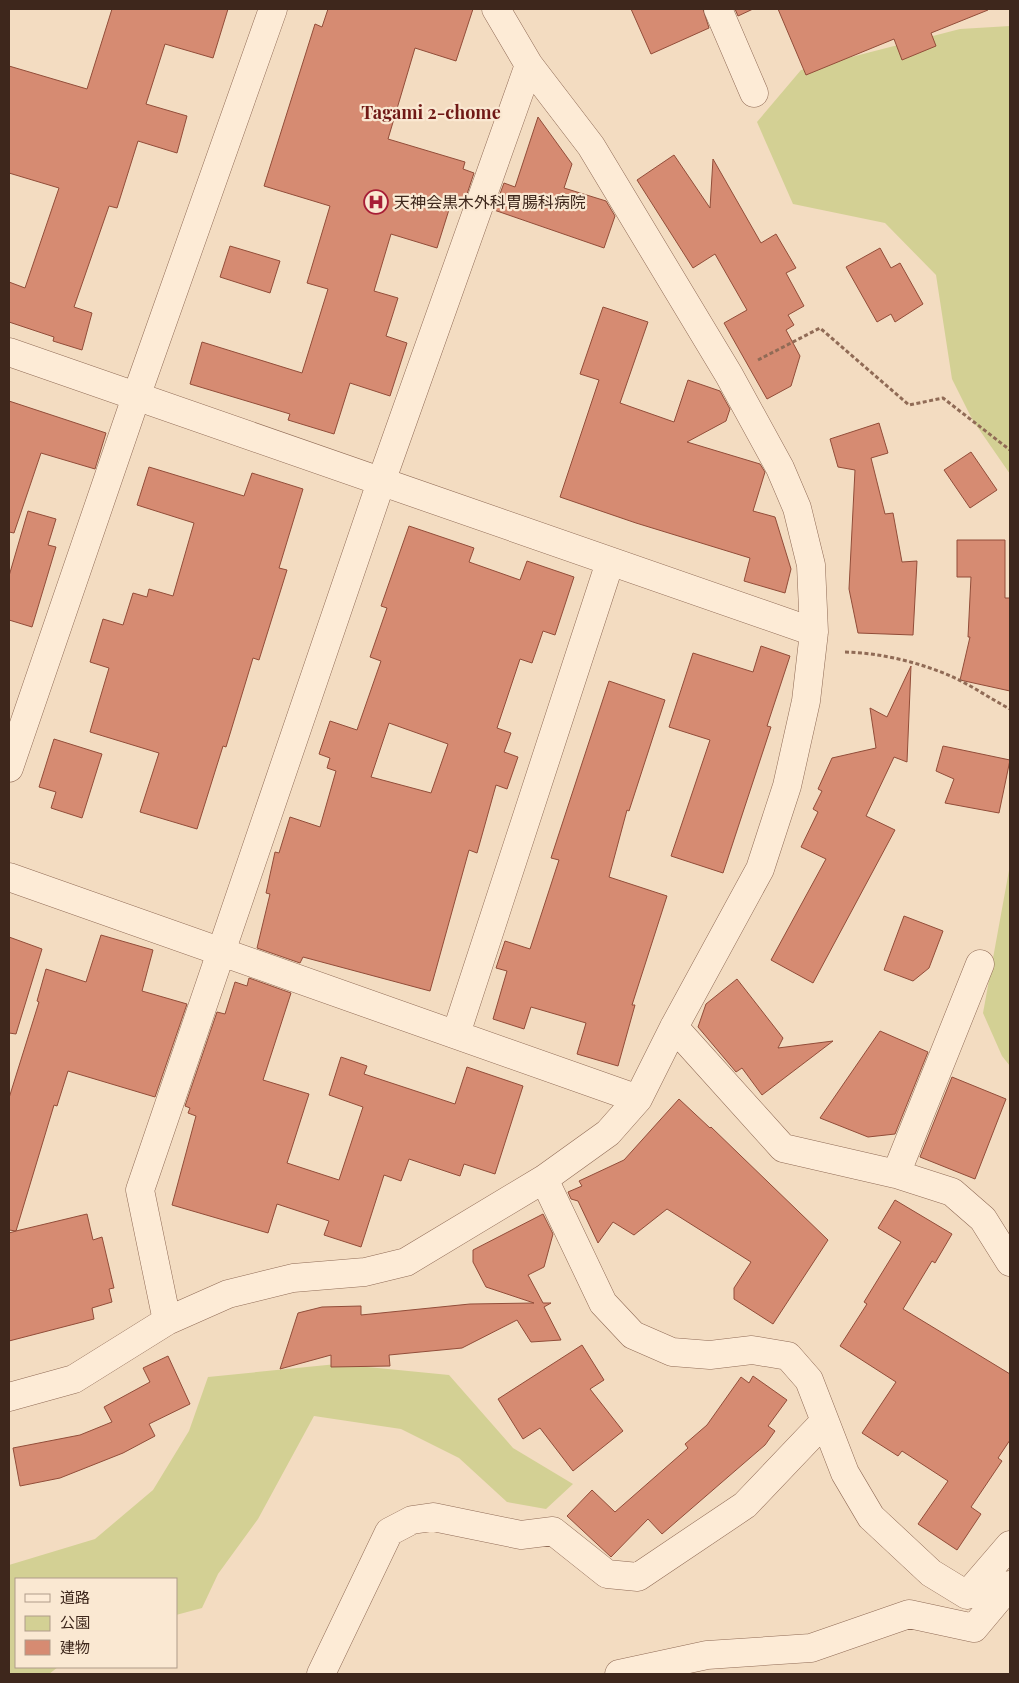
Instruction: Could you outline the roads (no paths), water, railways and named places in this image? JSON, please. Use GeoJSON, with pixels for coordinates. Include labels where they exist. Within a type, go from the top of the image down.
{"type":"FeatureCollection","features":[{"type":"Feature","properties":{"kind":"street"},"geometry":{"type":"LineString","coordinates":[[9,768],[136,397],[273,9]]}},
{"type":"Feature","properties":{"kind":"street"},"geometry":{"type":"LineString","coordinates":[[9,1397],[74,1378],[167,1321],[228,1294],[293,1278],[364,1272],[406,1262],[544,1179],[608,1133],[638,1099],[674,1027],[760,869],[787,786],[806,701],[814,632],[812,565],[797,508],[780,468],[729,376],[591,146],[529,65],[496,9]]}},
{"type":"Feature","properties":{"kind":"street"},"geometry":{"type":"LineString","coordinates":[[718,9],[754,94]]}},
{"type":"Feature","properties":{"kind":"street"},"geometry":{"type":"LineString","coordinates":[[167,1321],[140,1190],[381,482],[529,65]]}},
{"type":"Feature","properties":{"kind":"street"},"geometry":{"type":"LineString","coordinates":[[9,352],[814,632]]}},
{"type":"Feature","properties":{"kind":"street"},"geometry":{"type":"LineString","coordinates":[[456,1034],[610,562]]}},
{"type":"Feature","properties":{"kind":"street"},"geometry":{"type":"LineString","coordinates":[[9,877],[638,1099]]}},
{"type":"Feature","properties":{"kind":"street"},"geometry":{"type":"LineString","coordinates":[[896,1174],[980,964]]}},
{"type":"Feature","properties":{"kind":"street"},"geometry":{"type":"LineString","coordinates":[[674,1027],[783,1148],[896,1174],[952,1192],[983,1219],[1010,1262]]}},
{"type":"Feature","properties":{"kind":"street"},"geometry":{"type":"LineString","coordinates":[[544,1179],[603,1303],[633,1335],[672,1352],[710,1356],[752,1350],[788,1356],[809,1380],[845,1473],[871,1517],[931,1573],[967,1595],[1010,1545]]}},
{"type":"Feature","properties":{"kind":"street"},"geometry":{"type":"LineString","coordinates":[[321,1674],[389,1532],[412,1520],[433,1517],[521,1535],[553,1531],[608,1574],[638,1576],[746,1505],[824,1422]]}},
{"type":"Feature","properties":{"kind":"street"},"geometry":{"type":"LineString","coordinates":[[620,1674],[707,1655],[811,1648],[909,1614],[974,1628],[1010,1585]]}},
{"type":"Feature","properties":{"kind":"place","name":"天神会黒木外科胃腸科病院"},"geometry":{"type":"Point","coordinates":[376,202]}},
{"type":"Feature","properties":{"kind":"district","name":"Tagami 2-chome"},"geometry":{"type":"Point","coordinates":[431,113]}}]}
